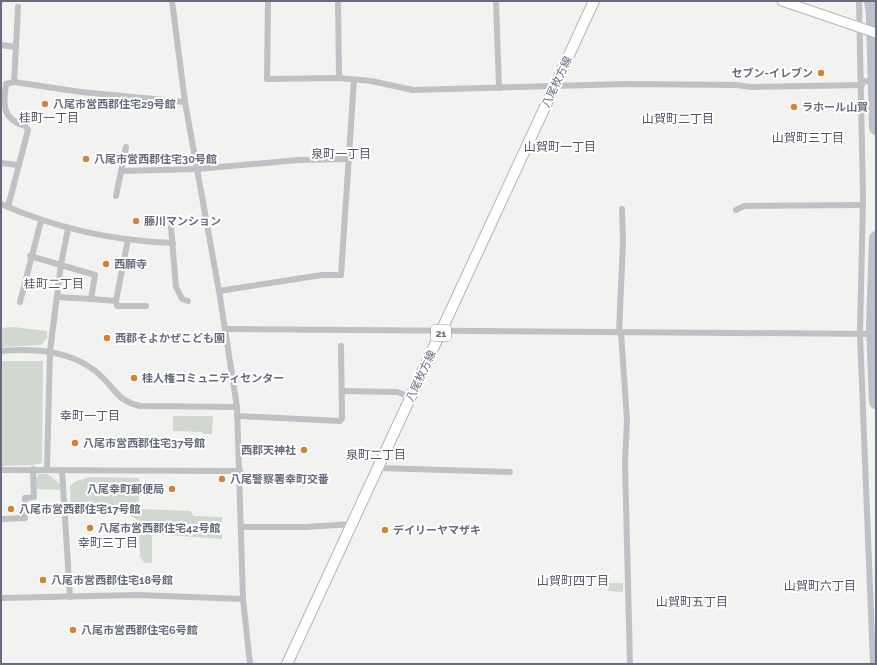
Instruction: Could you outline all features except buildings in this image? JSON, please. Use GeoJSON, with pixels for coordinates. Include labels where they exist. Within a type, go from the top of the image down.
{"type":"FeatureCollection","features":[{"type":"Feature","properties":{"kind":"main road","name":"八尾枚方線"},"geometry":{"type":"LineString","coordinates":[[288,664],[594,1]]}},
{"type":"Feature","properties":{"kind":"main road"},"geometry":{"type":"LineString","coordinates":[[782,1],[876,33]]}},
{"type":"Feature","properties":{"kind":"street"},"geometry":{"type":"LineString","coordinates":[[172,1],[185,102],[226,329],[237,407],[242,527],[243,599],[250,664]]}},
{"type":"Feature","properties":{"kind":"street"},"geometry":{"type":"LineString","coordinates":[[268,1],[268,79],[339,78],[371,81],[413,90],[636,84],[736,85],[752,87],[876,82]]}},
{"type":"Feature","properties":{"kind":"street"},"geometry":{"type":"LineString","coordinates":[[338,1],[339,78]]}},
{"type":"Feature","properties":{"kind":"street"},"geometry":{"type":"LineString","coordinates":[[496,1],[499,88]]}},
{"type":"Feature","properties":{"kind":"street"},"geometry":{"type":"LineString","coordinates":[[859,1],[862,28],[863,205],[860,334],[873,664]]}},
{"type":"Feature","properties":{"kind":"street"},"geometry":{"type":"LineString","coordinates":[[14,82],[18,7]]}},
{"type":"Feature","properties":{"kind":"street"},"geometry":{"type":"LineString","coordinates":[[1,45],[16,47]]}},
{"type":"Feature","properties":{"kind":"street"},"geometry":{"type":"LineString","coordinates":[[219,291],[322,275],[341,276],[354,80]]}},
{"type":"Feature","properties":{"kind":"street"},"geometry":{"type":"LineString","coordinates":[[8,208],[28,130],[25,126],[13,122],[4,110],[6,84],[14,82],[81,92],[185,102]]}},
{"type":"Feature","properties":{"kind":"street"},"geometry":{"type":"LineString","coordinates":[[116,196],[126,147]]}},
{"type":"Feature","properties":{"kind":"street"},"geometry":{"type":"LineString","coordinates":[[121,171],[198,169],[298,160],[350,158]]}},
{"type":"Feature","properties":{"kind":"street"},"geometry":{"type":"LineString","coordinates":[[1,163],[18,165]]}},
{"type":"Feature","properties":{"kind":"street"},"geometry":{"type":"LineString","coordinates":[[1,204],[41,221],[68,228],[128,239],[173,243]]}},
{"type":"Feature","properties":{"kind":"street"},"geometry":{"type":"LineString","coordinates":[[736,210],[744,206],[863,205]]}},
{"type":"Feature","properties":{"kind":"street"},"geometry":{"type":"LineString","coordinates":[[622,209],[623,241],[620,333],[627,420],[625,463],[630,664]]}},
{"type":"Feature","properties":{"kind":"street"},"geometry":{"type":"LineString","coordinates":[[20,302],[30,256],[41,221]]}},
{"type":"Feature","properties":{"kind":"street"},"geometry":{"type":"LineString","coordinates":[[171,227],[176,287],[182,300],[188,301]]}},
{"type":"Feature","properties":{"kind":"street"},"geometry":{"type":"LineString","coordinates":[[47,469],[50,351],[61,264],[68,228]]}},
{"type":"Feature","properties":{"kind":"street"},"geometry":{"type":"LineString","coordinates":[[128,239],[116,301],[117,306],[146,306]]}},
{"type":"Feature","properties":{"kind":"street"},"geometry":{"type":"LineString","coordinates":[[30,256],[95,275],[91,299]]}},
{"type":"Feature","properties":{"kind":"street"},"geometry":{"type":"LineString","coordinates":[[57,297],[116,301]]}},
{"type":"Feature","properties":{"kind":"street"},"geometry":{"type":"LineString","coordinates":[[226,329],[441,332],[750,332],[876,334]]}},
{"type":"Feature","properties":{"kind":"street"},"geometry":{"type":"LineString","coordinates":[[237,416],[338,422],[342,418],[341,346]]}},
{"type":"Feature","properties":{"kind":"street"},"geometry":{"type":"LineString","coordinates":[[1,351],[50,351],[84,363],[105,380],[117,396],[127,403],[140,406],[237,407]]}},
{"type":"Feature","properties":{"kind":"street"},"geometry":{"type":"LineString","coordinates":[[342,391],[397,392],[411,397]]}},
{"type":"Feature","properties":{"kind":"street"},"geometry":{"type":"LineString","coordinates":[[378,468],[510,472]]}},
{"type":"Feature","properties":{"kind":"street"},"geometry":{"type":"LineString","coordinates":[[1,519],[25,518],[25,498],[34,497],[33,469]]}},
{"type":"Feature","properties":{"kind":"street"},"geometry":{"type":"LineString","coordinates":[[1,470],[240,471]]}},
{"type":"Feature","properties":{"kind":"street"},"geometry":{"type":"LineString","coordinates":[[62,470],[70,597]]}},
{"type":"Feature","properties":{"kind":"street"},"geometry":{"type":"LineString","coordinates":[[242,527],[306,527],[352,524]]}},
{"type":"Feature","properties":{"kind":"street"},"geometry":{"type":"LineString","coordinates":[[1,598],[138,595],[243,599]]}},
{"type":"Feature","properties":{"kind":"shaded area"},"geometry":{"type":"Polygon","coordinates":[[[14,327],[47,331],[47,338],[41,345],[1,347],[1,328],[14,327]]]}},
{"type":"Feature","properties":{"kind":"shaded area"},"geometry":{"type":"Polygon","coordinates":[[[1,361],[43,361],[42,463],[33,465],[1,466],[1,361]]]}},
{"type":"Feature","properties":{"kind":"shaded area"},"geometry":{"type":"Polygon","coordinates":[[[173,416],[213,416],[212,434],[203,434],[202,432],[173,431],[173,416]]]}},
{"type":"Feature","properties":{"kind":"shaded area"},"geometry":{"type":"Polygon","coordinates":[[[39,474],[48,474],[60,484],[60,490],[36,489],[36,479],[39,474]]]}},
{"type":"Feature","properties":{"kind":"shaded area"},"geometry":{"type":"Polygon","coordinates":[[[90,477],[139,478],[139,506],[141,509],[190,511],[194,516],[222,517],[222,539],[152,534],[152,563],[145,563],[140,557],[139,521],[126,512],[71,512],[70,486],[76,481],[90,477]]]}},
{"type":"Feature","properties":{"kind":"shaded area"},"geometry":{"type":"Polygon","coordinates":[[[609,583],[623,583],[623,592],[608,591],[609,583]]]}},
{"type":"Feature","properties":{"kind":"waterway"},"geometry":{"type":"LineString","coordinates":[[871,1],[873,15],[876,128]]}},
{"type":"Feature","properties":{"kind":"waterway"},"geometry":{"type":"LineString","coordinates":[[876,238],[873,326],[876,402]]}},
{"type":"Feature","properties":{"kind":"place","name":"セブン-イレブン"},"geometry":{"type":"Point","coordinates":[821,73]}},
{"type":"Feature","properties":{"kind":"place","name":"八尾市営西郡住宅29号館"},"geometry":{"type":"Point","coordinates":[45,104]}},
{"type":"Feature","properties":{"kind":"place","name":"ラホール山賀"},"geometry":{"type":"Point","coordinates":[794,107]}},
{"type":"Feature","properties":{"kind":"place","name":"八尾市営西郡住宅30号館"},"geometry":{"type":"Point","coordinates":[86,159]}},
{"type":"Feature","properties":{"kind":"place","name":"藤川マンション"},"geometry":{"type":"Point","coordinates":[136,221]}},
{"type":"Feature","properties":{"kind":"place","name":"西願寺"},"geometry":{"type":"Point","coordinates":[106,264]}},
{"type":"Feature","properties":{"kind":"place","name":"西郡そよかぜこども園"},"geometry":{"type":"Point","coordinates":[107,338]}},
{"type":"Feature","properties":{"kind":"place","name":"桂人権コミュニティセンター"},"geometry":{"type":"Point","coordinates":[134,378]}},
{"type":"Feature","properties":{"kind":"place","name":"八尾市営西郡住宅37号館"},"geometry":{"type":"Point","coordinates":[75,443]}},
{"type":"Feature","properties":{"kind":"place","name":"西郡天神社"},"geometry":{"type":"Point","coordinates":[304,450]}},
{"type":"Feature","properties":{"kind":"place","name":"八尾警察署幸町交番"},"geometry":{"type":"Point","coordinates":[222,479]}},
{"type":"Feature","properties":{"kind":"place","name":"八尾幸町郵便局"},"geometry":{"type":"Point","coordinates":[172,489]}},
{"type":"Feature","properties":{"kind":"place","name":"八尾市営西郡住宅17号館"},"geometry":{"type":"Point","coordinates":[11,509]}},
{"type":"Feature","properties":{"kind":"place","name":"八尾市営西郡住宅42号館"},"geometry":{"type":"Point","coordinates":[90,528]}},
{"type":"Feature","properties":{"kind":"place","name":"デイリーヤマザキ"},"geometry":{"type":"Point","coordinates":[385,530]}},
{"type":"Feature","properties":{"kind":"place","name":"八尾市営西郡住宅18号館"},"geometry":{"type":"Point","coordinates":[43,580]}},
{"type":"Feature","properties":{"kind":"place","name":"八尾市営西郡住宅6号館"},"geometry":{"type":"Point","coordinates":[73,630]}},
{"type":"Feature","properties":{"kind":"district","name":"桂町一丁目"},"geometry":{"type":"Point","coordinates":[49,118]}},
{"type":"Feature","properties":{"kind":"district","name":"山賀町二丁目"},"geometry":{"type":"Point","coordinates":[678,119]}},
{"type":"Feature","properties":{"kind":"district","name":"山賀町三丁目"},"geometry":{"type":"Point","coordinates":[808,138]}},
{"type":"Feature","properties":{"kind":"district","name":"山賀町一丁目"},"geometry":{"type":"Point","coordinates":[560,147]}},
{"type":"Feature","properties":{"kind":"district","name":"泉町一丁目"},"geometry":{"type":"Point","coordinates":[341,154]}},
{"type":"Feature","properties":{"kind":"district","name":"桂町二丁目"},"geometry":{"type":"Point","coordinates":[54,284]}},
{"type":"Feature","properties":{"kind":"district","name":"幸町一丁目"},"geometry":{"type":"Point","coordinates":[90,416]}},
{"type":"Feature","properties":{"kind":"district","name":"泉町二丁目"},"geometry":{"type":"Point","coordinates":[376,455]}},
{"type":"Feature","properties":{"kind":"district","name":"幸町三丁目"},"geometry":{"type":"Point","coordinates":[108,543]}},
{"type":"Feature","properties":{"kind":"district","name":"山賀町四丁目"},"geometry":{"type":"Point","coordinates":[573,581]}},
{"type":"Feature","properties":{"kind":"district","name":"山賀町六丁目"},"geometry":{"type":"Point","coordinates":[820,586]}},
{"type":"Feature","properties":{"kind":"district","name":"山賀町五丁目"},"geometry":{"type":"Point","coordinates":[692,602]}}]}
